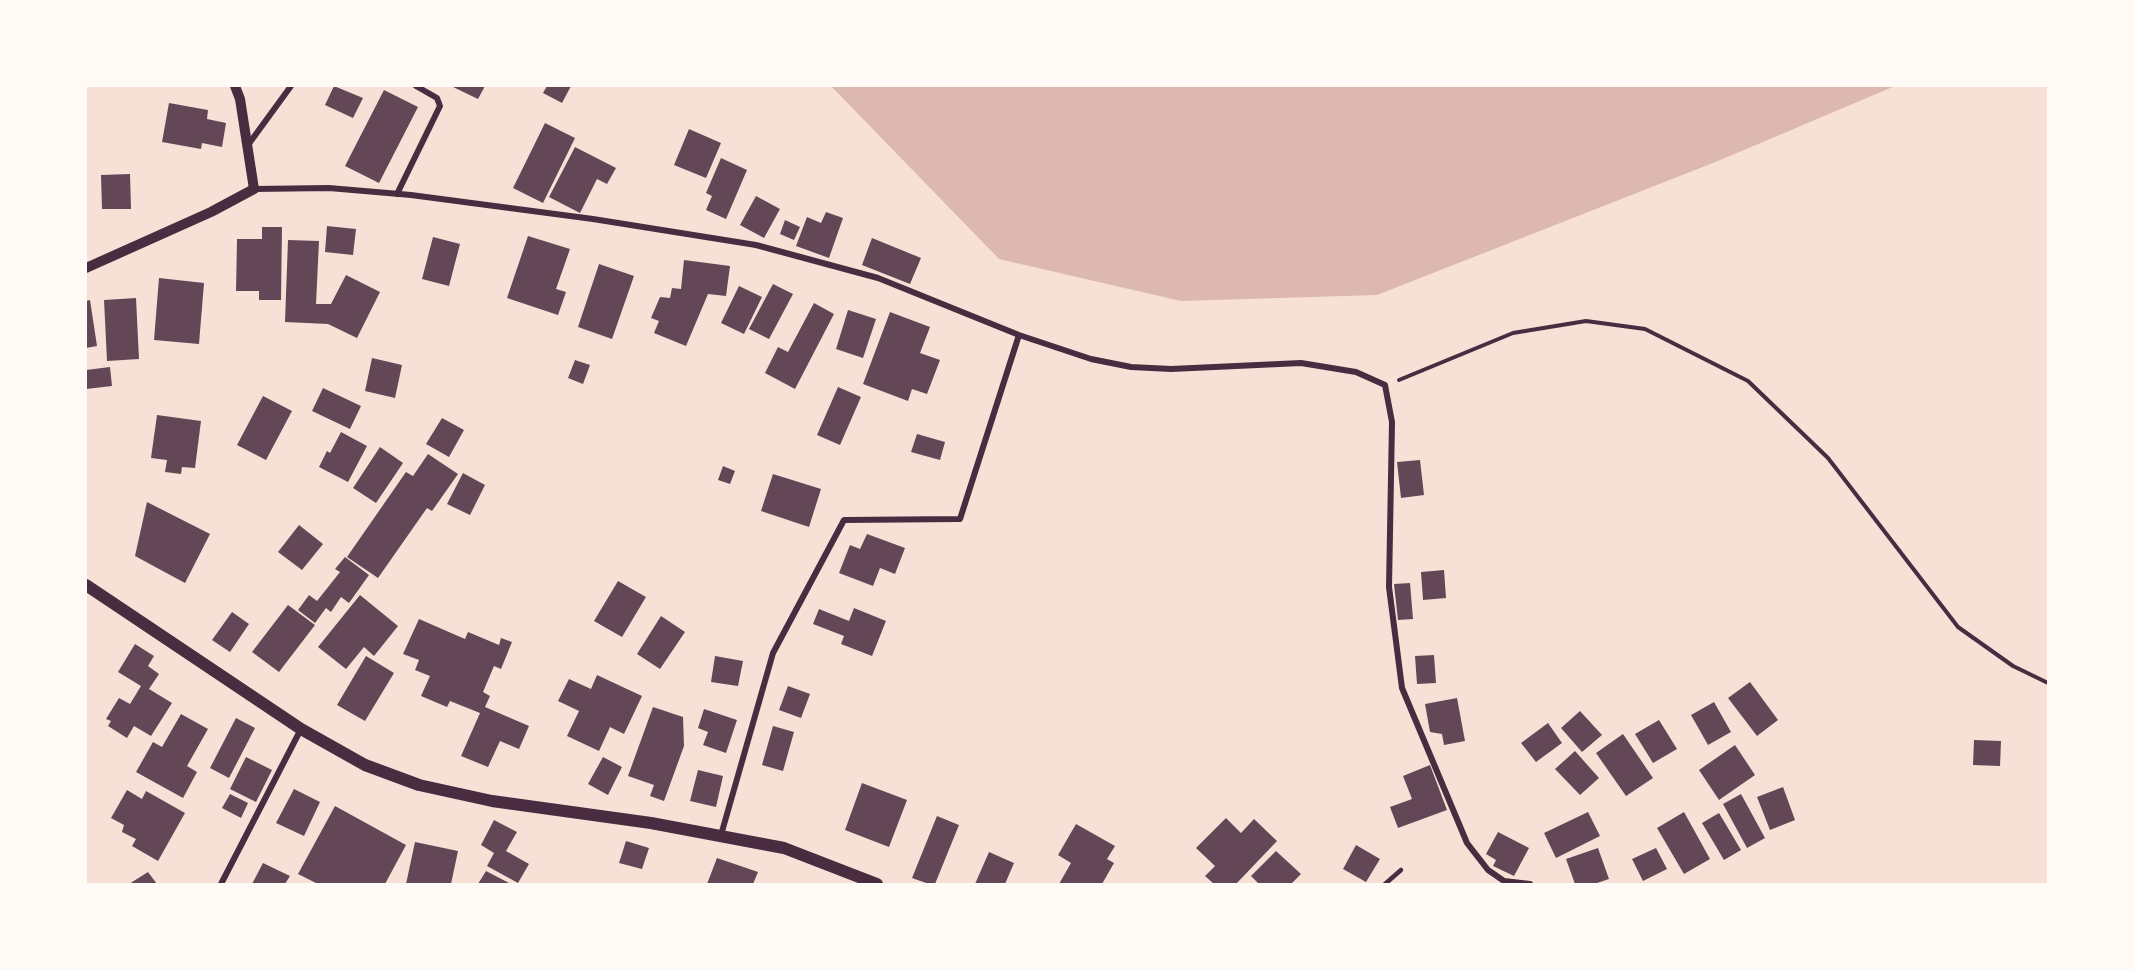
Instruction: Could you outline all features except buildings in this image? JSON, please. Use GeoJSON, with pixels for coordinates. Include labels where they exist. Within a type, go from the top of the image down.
{"type":"FeatureCollection","features":[{"type":"Feature","properties":{"kind":"main road"},"geometry":{"type":"LineString","coordinates":[[86,585],[301,729],[365,765],[419,785],[492,801],[721,835],[784,848],[878,885]]}},
{"type":"Feature","properties":{"kind":"street"},"geometry":{"type":"LineString","coordinates":[[235,86],[240,99],[254,189]]}},
{"type":"Feature","properties":{"kind":"street"},"geometry":{"type":"LineString","coordinates":[[247,146],[291,86]]}},
{"type":"Feature","properties":{"kind":"street"},"geometry":{"type":"LineString","coordinates":[[397,194],[440,106],[437,98],[416,86]]}},
{"type":"Feature","properties":{"kind":"street"},"geometry":{"type":"LineString","coordinates":[[86,268],[211,212],[254,189],[329,188],[397,194],[593,219],[756,244],[878,278],[1019,335],[1091,359],[1131,367],[1193,369],[1301,363],[1356,372],[1385,385],[1392,422],[1389,587],[1402,688],[1467,843],[1488,870],[1504,881],[1530,885]]}},
{"type":"Feature","properties":{"kind":"street"},"geometry":{"type":"LineString","coordinates":[[721,835],[773,653],[844,520],[960,519],[1019,335]]}},
{"type":"Feature","properties":{"kind":"street"},"geometry":{"type":"LineString","coordinates":[[221,885],[301,729]]}},
{"type":"Feature","properties":{"kind":"lane"},"geometry":{"type":"LineString","coordinates":[[1385,885],[1401,870]]}},
{"type":"Feature","properties":{"kind":"path"},"geometry":{"type":"LineString","coordinates":[[1385,385],[1513,333],[1586,321],[1645,330],[1748,381],[1828,458],[1958,627],[2013,666],[2049,683]]}},
{"type":"Feature","properties":{"kind":"shaded area"},"geometry":{"type":"Polygon","coordinates":[[[831,86],[1895,86],[1718,161],[1377,295],[1181,301],[999,259],[831,86]]]}}]}
